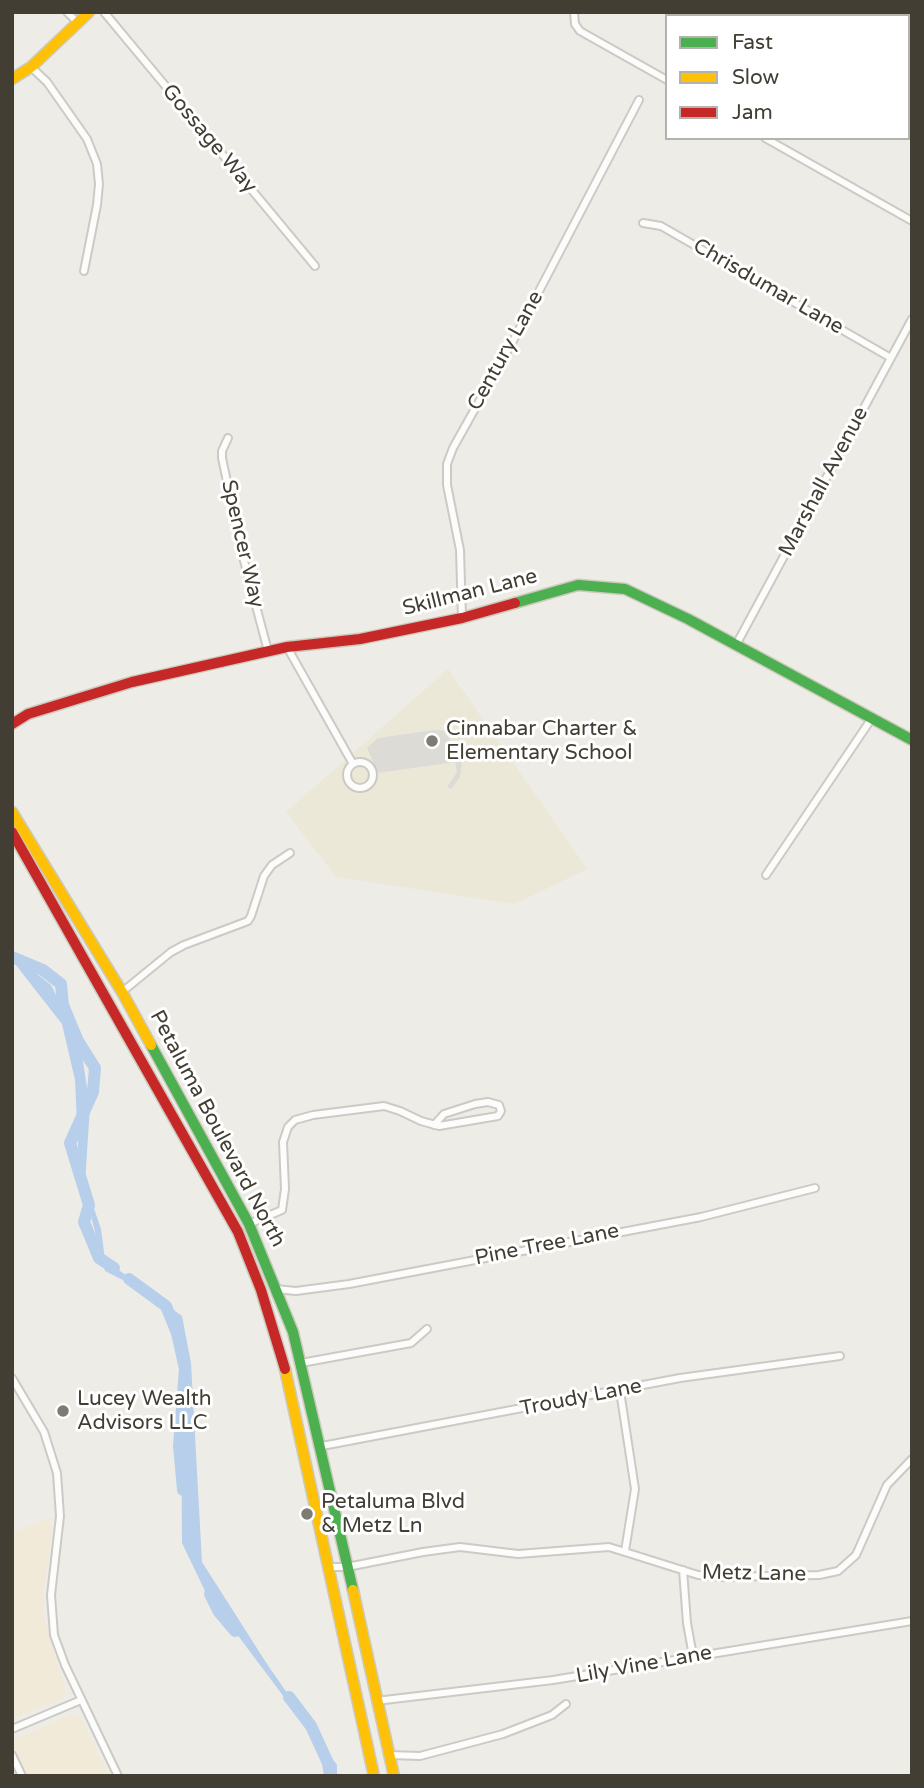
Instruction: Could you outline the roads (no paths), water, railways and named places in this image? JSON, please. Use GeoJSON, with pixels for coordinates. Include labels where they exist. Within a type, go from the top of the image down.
{"type":"FeatureCollection","features":[{"type":"Feature","properties":{"kind":"main road"},"geometry":{"type":"LineString","coordinates":[[12,79],[31,67],[89,12]]}},
{"type":"Feature","properties":{"kind":"main road","name":"Skillman Lane"},"geometry":{"type":"LineString","coordinates":[[12,724],[28,715],[132,682],[287,647],[360,639],[462,618],[578,585],[625,589],[736,645],[912,740]]}},
{"type":"Feature","properties":{"kind":"main road","name":"Petaluma Boulevard North"},"geometry":{"type":"LineString","coordinates":[[12,812],[122,992],[249,1224],[276,1289],[302,1363],[394,1776]]}},
{"type":"Feature","properties":{"kind":"main road","name":"Petaluma Boulevard North"},"geometry":{"type":"LineString","coordinates":[[12,832],[238,1232],[261,1290],[290,1386],[374,1776]]}},
{"type":"Feature","properties":{"kind":"street"},"geometry":{"type":"LineString","coordinates":[[67,12],[78,23]]}},
{"type":"Feature","properties":{"kind":"street","name":"Gossage Way"},"geometry":{"type":"LineString","coordinates":[[104,12],[315,267]]}},
{"type":"Feature","properties":{"kind":"street"},"geometry":{"type":"LineString","coordinates":[[574,12],[575,24],[580,31],[665,79]]}},
{"type":"Feature","properties":{"kind":"street"},"geometry":{"type":"LineString","coordinates":[[31,67],[47,82],[87,139],[97,164],[100,184],[84,271]]}},
{"type":"Feature","properties":{"kind":"street","name":"Century Lane"},"geometry":{"type":"LineString","coordinates":[[462,618],[460,550],[447,485],[450,456],[639,100]]}},
{"type":"Feature","properties":{"kind":"street"},"geometry":{"type":"LineString","coordinates":[[769,140],[912,220]]}},
{"type":"Feature","properties":{"kind":"street","name":"Chrisdumar Lane"},"geometry":{"type":"LineString","coordinates":[[643,223],[661,226],[891,358]]}},
{"type":"Feature","properties":{"kind":"street","name":"Marshall Avenue"},"geometry":{"type":"LineString","coordinates":[[736,645],[912,319]]}},
{"type":"Feature","properties":{"kind":"street","name":"Spencer Way"},"geometry":{"type":"LineString","coordinates":[[228,438],[222,457],[243,557],[268,651]]}},
{"type":"Feature","properties":{"kind":"street"},"geometry":{"type":"LineString","coordinates":[[287,647],[353,764]]}},
{"type":"Feature","properties":{"kind":"street"},"geometry":{"type":"LineString","coordinates":[[766,874],[872,718]]}},
{"type":"Feature","properties":{"kind":"street"},"geometry":{"type":"LineString","coordinates":[[362,762],[372,769],[372,781],[366,787],[357,788],[350,783],[347,775],[353,764],[362,762]]}},
{"type":"Feature","properties":{"kind":"street"},"geometry":{"type":"LineString","coordinates":[[122,992],[171,952],[204,936],[240,926],[248,921],[264,876],[272,865],[290,853]]}},
{"type":"Feature","properties":{"kind":"street"},"geometry":{"type":"LineString","coordinates":[[249,1224],[282,1210],[285,1189],[283,1142],[288,1128],[295,1120],[313,1115],[384,1106],[434,1125],[454,1125],[498,1116],[501,1111],[499,1105],[488,1102],[475,1104],[444,1114],[434,1125]]}},
{"type":"Feature","properties":{"kind":"street","name":"Pine Tree Lane"},"geometry":{"type":"LineString","coordinates":[[276,1289],[296,1291],[349,1284],[701,1217],[815,1188]]}},
{"type":"Feature","properties":{"kind":"street"},"geometry":{"type":"LineString","coordinates":[[302,1363],[411,1343],[427,1329]]}},
{"type":"Feature","properties":{"kind":"street","name":"Troudy Lane"},"geometry":{"type":"LineString","coordinates":[[322,1446],[680,1378],[840,1356]]}},
{"type":"Feature","properties":{"kind":"street"},"geometry":{"type":"LineString","coordinates":[[12,1378],[44,1432],[55,1465],[61,1517],[51,1595],[52,1622],[60,1654],[118,1776]]}},
{"type":"Feature","properties":{"kind":"street"},"geometry":{"type":"LineString","coordinates":[[621,1391],[635,1489],[625,1551]]}},
{"type":"Feature","properties":{"kind":"street","name":"Metz Lane"},"geometry":{"type":"LineString","coordinates":[[330,1567],[347,1567],[460,1547],[518,1554],[609,1547],[698,1575],[819,1575],[838,1572],[856,1555],[887,1485],[912,1459]]}},
{"type":"Feature","properties":{"kind":"street"},"geometry":{"type":"LineString","coordinates":[[683,1570],[687,1623],[693,1656]]}},
{"type":"Feature","properties":{"kind":"street","name":"Lily Vine Lane"},"geometry":{"type":"LineString","coordinates":[[376,1701],[553,1680],[912,1621]]}},
{"type":"Feature","properties":{"kind":"street"},"geometry":{"type":"LineString","coordinates":[[12,1729],[81,1700]]}},
{"type":"Feature","properties":{"kind":"street"},"geometry":{"type":"LineString","coordinates":[[389,1755],[420,1756],[503,1734],[552,1715],[566,1704]]}},
{"type":"Feature","properties":{"kind":"street"},"geometry":{"type":"LineString","coordinates":[[12,1755],[22,1776]]}},
{"type":"Feature","properties":{"kind":"water"},"geometry":{"type":"Polygon","coordinates":[[[12,954],[51,985],[80,1042],[90,1107],[85,1182],[101,1229],[105,1260],[182,1316],[191,1363],[202,1562],[267,1664],[337,1765],[337,1776],[330,1776],[305,1725],[206,1593],[182,1543],[181,1392],[184,1353],[175,1318],[127,1282],[105,1271],[91,1216],[80,1191],[75,1080],[62,1024],[12,960],[12,954]]]}},
{"type":"Feature","properties":{"kind":"waterway"},"geometry":{"type":"LineString","coordinates":[[12,957],[43,970],[61,984],[63,1005],[78,1041],[95,1068],[93,1092],[70,1143],[89,1205],[84,1222],[99,1258],[114,1268]]}},
{"type":"Feature","properties":{"kind":"waterway"},"geometry":{"type":"LineString","coordinates":[[129,1279],[166,1306],[177,1333],[185,1369],[179,1446],[183,1490]]}},
{"type":"Feature","properties":{"kind":"waterway"},"geometry":{"type":"LineString","coordinates":[[210,1594],[219,1612],[235,1631]]}},
{"type":"Feature","properties":{"kind":"waterway"},"geometry":{"type":"LineString","coordinates":[[289,1697],[311,1726],[328,1763],[330,1776]]}},
{"type":"Feature","properties":{"kind":"place","name":"Cinnabar Charter & Elementary School"},"geometry":{"type":"Point","coordinates":[432,741]}},
{"type":"Feature","properties":{"kind":"place","name":"Lucey Wealth Advisors LLC"},"geometry":{"type":"Point","coordinates":[63,1411]}},
{"type":"Feature","properties":{"kind":"place","name":"Petaluma Blvd & Metz Ln"},"geometry":{"type":"Point","coordinates":[307,1514]}}]}
